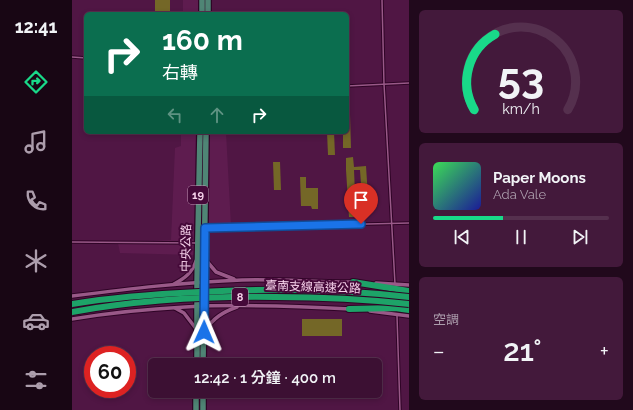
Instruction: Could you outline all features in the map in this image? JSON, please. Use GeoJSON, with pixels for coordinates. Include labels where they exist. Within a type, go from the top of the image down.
{"type":"FeatureCollection","features":[{"type":"Feature","properties":{"kind":"highway"},"geometry":{"type":"LineString","coordinates":[[353,282],[409,290]]}},
{"type":"Feature","properties":{"kind":"highway","name":"臺南支線高速公路"},"geometry":{"type":"LineString","coordinates":[[72,304],[162,294],[243,290],[330,291],[409,297]]}},
{"type":"Feature","properties":{"kind":"highway","name":"臺南支線高速公路"},"geometry":{"type":"LineString","coordinates":[[72,312],[163,300],[243,296],[329,297],[409,304]]}},
{"type":"Feature","properties":{"kind":"highway"},"geometry":{"type":"LineString","coordinates":[[349,309],[395,308],[409,310]]}},
{"type":"Feature","properties":{"kind":"main road"},"geometry":{"type":"LineString","coordinates":[[202,0],[202,12]]}},
{"type":"Feature","properties":{"kind":"main road"},"geometry":{"type":"LineString","coordinates":[[208,0],[208,12]]}},
{"type":"Feature","properties":{"kind":"main road","name":"中央公路"},"geometry":{"type":"LineString","coordinates":[[197,358],[197,242],[200,134]]}},
{"type":"Feature","properties":{"kind":"main road","name":"中央公路"},"geometry":{"type":"LineString","coordinates":[[204,358],[206,134]]}},
{"type":"Feature","properties":{"kind":"main road"},"geometry":{"type":"LineString","coordinates":[[196,398],[196,410]]}},
{"type":"Feature","properties":{"kind":"main road"},"geometry":{"type":"LineString","coordinates":[[203,398],[203,410]]}},
{"type":"Feature","properties":{"kind":"street"},"geometry":{"type":"LineString","coordinates":[[172,285],[192,271],[197,258]]}},
{"type":"Feature","properties":{"kind":"street"},"geometry":{"type":"LineString","coordinates":[[204,258],[216,272],[230,278],[242,280]]}},
{"type":"Feature","properties":{"kind":"street"},"geometry":{"type":"LineString","coordinates":[[72,296],[197,282],[242,280],[353,282],[409,285]]}},
{"type":"Feature","properties":{"kind":"street"},"geometry":{"type":"LineString","coordinates":[[204,332],[215,317],[240,306]]}},
{"type":"Feature","properties":{"kind":"street"},"geometry":{"type":"LineString","coordinates":[[72,319],[118,312],[174,308],[240,306],[349,309],[409,316]]}},
{"type":"Feature","properties":{"kind":"street"},"geometry":{"type":"LineString","coordinates":[[174,308],[184,313],[197,332]]}},
{"type":"Feature","properties":{"kind":"lane"},"geometry":{"type":"LineString","coordinates":[[382,0],[384,84],[395,284]]}},
{"type":"Feature","properties":{"kind":"lane"},"geometry":{"type":"LineString","coordinates":[[72,57],[84,58]]}},
{"type":"Feature","properties":{"kind":"lane"},"geometry":{"type":"LineString","coordinates":[[349,86],[409,83]]}},
{"type":"Feature","properties":{"kind":"lane"},"geometry":{"type":"LineString","coordinates":[[205,228],[409,223]]}},
{"type":"Feature","properties":{"kind":"lane"},"geometry":{"type":"LineString","coordinates":[[72,242],[197,242]]}},
{"type":"Feature","properties":{"kind":"lane"},"geometry":{"type":"LineString","coordinates":[[397,314],[400,410]]}},
{"type":"Feature","properties":{"kind":"shaded area"},"geometry":{"type":"Polygon","coordinates":[[[183,0],[209,0],[209,12],[183,12],[183,0]]]}},
{"type":"Feature","properties":{"kind":"shaded area"},"geometry":{"type":"Polygon","coordinates":[[[181,134],[226,134],[231,226],[195,226],[195,255],[120,253],[118,243],[171,240],[175,148],[181,146],[181,134]]]}},
{"type":"Feature","properties":{"kind":"building"},"geometry":{"type":"Polygon","coordinates":[[[155,0],[170,0],[170,12],[155,12],[155,0]]]}},
{"type":"Feature","properties":{"kind":"building"},"geometry":{"type":"Polygon","coordinates":[[[350,114],[351,148],[343,148],[343,134],[349,134],[350,114]]]}},
{"type":"Feature","properties":{"kind":"building"},"geometry":{"type":"Polygon","coordinates":[[[327,134],[334,134],[335,155],[328,155],[327,134]]]}},
{"type":"Feature","properties":{"kind":"building"},"geometry":{"type":"Polygon","coordinates":[[[353,157],[354,167],[366,166],[368,197],[362,198],[360,170],[354,170],[356,217],[349,217],[346,158],[353,157]]]}},
{"type":"Feature","properties":{"kind":"building"},"geometry":{"type":"Polygon","coordinates":[[[273,162],[280,162],[281,190],[274,190],[273,162]]]}},
{"type":"Feature","properties":{"kind":"building"},"geometry":{"type":"Polygon","coordinates":[[[300,177],[306,177],[306,188],[318,188],[318,209],[312,209],[311,206],[301,206],[300,177]]]}},
{"type":"Feature","properties":{"kind":"building"},"geometry":{"type":"Polygon","coordinates":[[[302,319],[342,319],[342,336],[302,336],[302,319]]]}},
{"type":"Feature","properties":{"kind":"route"},"geometry":{"type":"LineString","coordinates":[[204,332],[205,228],[361,224]]}}]}
